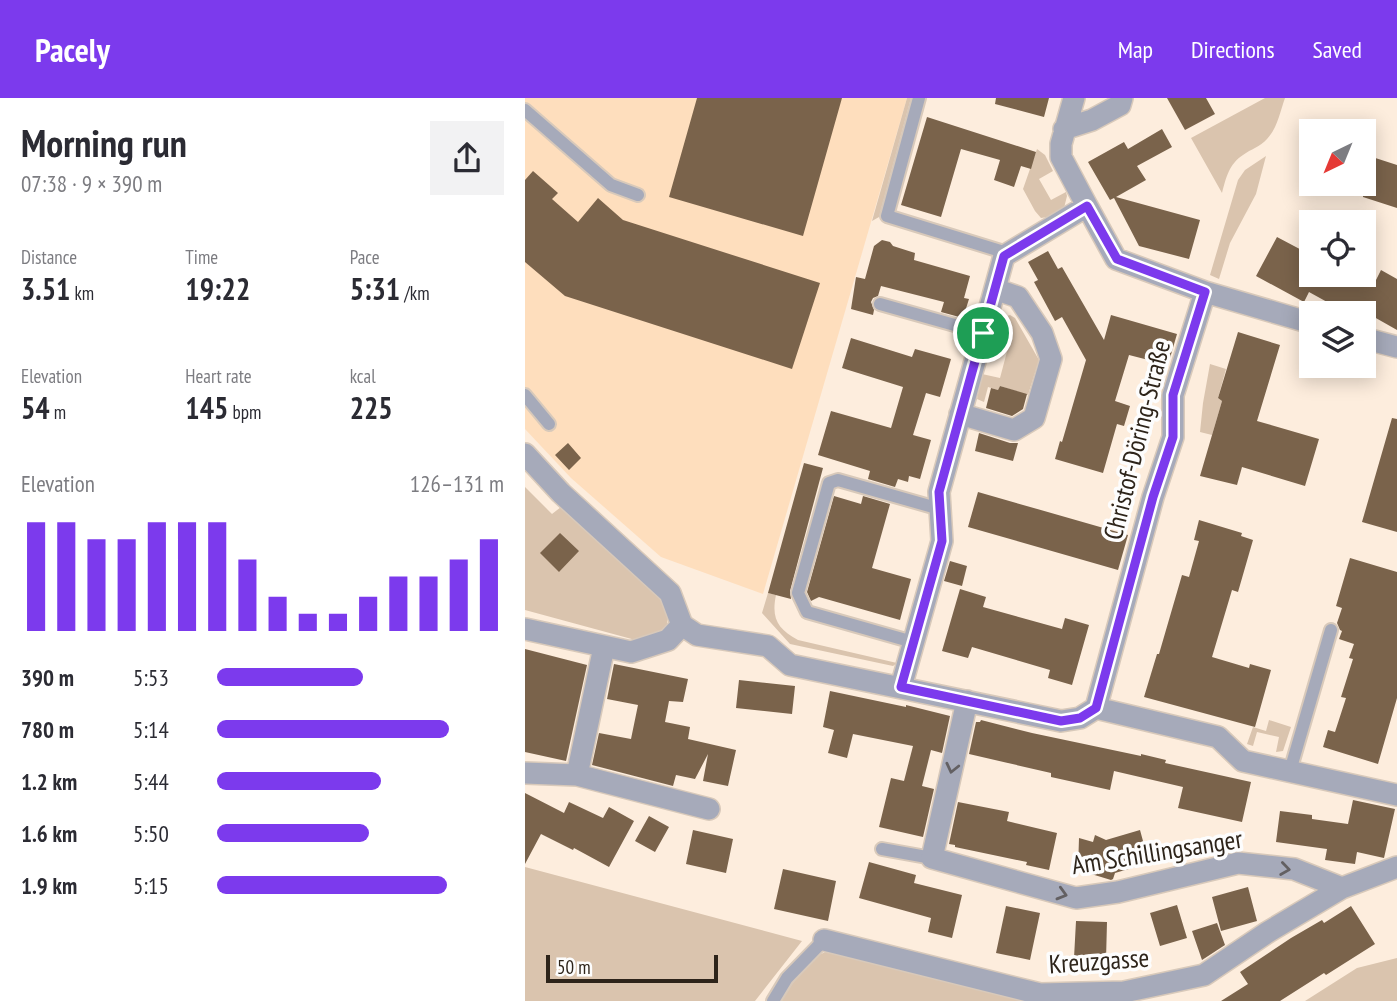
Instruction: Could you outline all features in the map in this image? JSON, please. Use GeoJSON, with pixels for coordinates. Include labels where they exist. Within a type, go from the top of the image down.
{"type":"FeatureCollection","features":[{"type":"Feature","properties":{"kind":"street"},"geometry":{"type":"LineString","coordinates":[[1074,98],[1061,144],[1061,157],[1117,259],[1205,292],[1299,319]]}},
{"type":"Feature","properties":{"kind":"street"},"geometry":{"type":"LineString","coordinates":[[1065,129],[1091,120],[1120,105],[1122,98]]}},
{"type":"Feature","properties":{"kind":"street"},"geometry":{"type":"LineString","coordinates":[[901,687],[942,541],[939,492],[1004,256],[1087,206]]}},
{"type":"Feature","properties":{"kind":"street"},"geometry":{"type":"LineString","coordinates":[[960,414],[1014,430],[1034,418],[1051,359],[1042,333],[1018,297],[995,289]]}},
{"type":"Feature","properties":{"kind":"street","name":"Christof-Döring-Straße"},"geometry":{"type":"LineString","coordinates":[[1096,708],[1153,497],[1173,437],[1173,395],[1205,292]]}},
{"type":"Feature","properties":{"kind":"street"},"geometry":{"type":"LineString","coordinates":[[1376,341],[1397,347]]}},
{"type":"Feature","properties":{"kind":"street"},"geometry":{"type":"LineString","coordinates":[[525,454],[561,493],[670,593],[682,625],[697,635],[768,646],[790,665],[1061,721],[1080,718],[1096,708],[1218,737],[1243,761],[1397,795]]}},
{"type":"Feature","properties":{"kind":"street"},"geometry":{"type":"LineString","coordinates":[[525,629],[631,652],[668,640],[682,625]]}},
{"type":"Feature","properties":{"kind":"street"},"geometry":{"type":"LineString","coordinates":[[577,775],[604,647]]}},
{"type":"Feature","properties":{"kind":"street"},"geometry":{"type":"LineString","coordinates":[[932,858],[967,701]]}},
{"type":"Feature","properties":{"kind":"street"},"geometry":{"type":"LineString","coordinates":[[525,773],[577,775],[709,809]]}},
{"type":"Feature","properties":{"kind":"street","name":"Am Schillingsanger"},"geometry":{"type":"LineString","coordinates":[[932,858],[1076,898],[1118,892],[1238,863],[1294,869],[1342,888]]}},
{"type":"Feature","properties":{"kind":"street","name":"Kreuzgasse"},"geometry":{"type":"LineString","coordinates":[[824,940],[1040,993],[1124,992],[1204,975],[1268,932],[1342,888],[1397,867]]}},
{"type":"Feature","properties":{"kind":"lane"},"geometry":{"type":"LineString","coordinates":[[919,98],[887,216],[1007,253]]}},
{"type":"Feature","properties":{"kind":"lane"},"geometry":{"type":"LineString","coordinates":[[525,110],[611,185],[638,195]]}},
{"type":"Feature","properties":{"kind":"lane"},"geometry":{"type":"LineString","coordinates":[[880,303],[983,333]]}},
{"type":"Feature","properties":{"kind":"lane"},"geometry":{"type":"LineString","coordinates":[[525,395],[549,424]]}},
{"type":"Feature","properties":{"kind":"lane"},"geometry":{"type":"LineString","coordinates":[[913,642],[807,611],[798,593],[829,483],[838,480],[940,509]]}},
{"type":"Feature","properties":{"kind":"lane"},"geometry":{"type":"LineString","coordinates":[[1290,771],[1331,629]]}},
{"type":"Feature","properties":{"kind":"lane"},"geometry":{"type":"LineString","coordinates":[[882,849],[932,858]]}},
{"type":"Feature","properties":{"kind":"lane"},"geometry":{"type":"LineString","coordinates":[[773,1001],[787,978],[824,940]]}},
{"type":"Feature","properties":{"kind":"shaded area"},"geometry":{"type":"Polygon","coordinates":[[[525,98],[907,98],[763,594],[661,557],[571,478],[525,429],[525,98]]]}},
{"type":"Feature","properties":{"kind":"shaded area"},"geometry":{"type":"Polygon","coordinates":[[[907,98],[911,98],[879,217],[872,221],[907,98]]]}},
{"type":"Feature","properties":{"kind":"shaded area"},"geometry":{"type":"Polygon","coordinates":[[[1265,98],[1285,98],[1276,125],[1264,142],[1234,163],[1222,193],[1191,138],[1265,98]]]}},
{"type":"Feature","properties":{"kind":"shaded area"},"geometry":{"type":"Polygon","coordinates":[[[1037,149],[1045,155],[1053,171],[1039,179],[1051,200],[1066,192],[1067,196],[1064,208],[1041,218],[1023,189],[1037,149]]]}},
{"type":"Feature","properties":{"kind":"shaded area"},"geometry":{"type":"Polygon","coordinates":[[[1266,156],[1256,194],[1230,243],[1219,279],[1210,275],[1238,180],[1245,170],[1266,156]]]}},
{"type":"Feature","properties":{"kind":"shaded area"},"geometry":{"type":"Polygon","coordinates":[[[1010,315],[1015,318],[1039,360],[1028,395],[1000,386],[998,390],[988,387],[984,402],[977,399],[982,374],[1000,378],[1013,329],[996,324],[1000,318],[1010,315]]]}},
{"type":"Feature","properties":{"kind":"shaded area"},"geometry":{"type":"Polygon","coordinates":[[[1210,364],[1226,369],[1218,398],[1222,401],[1212,435],[1200,432],[1210,364]]]}},
{"type":"Feature","properties":{"kind":"shaded area"},"geometry":{"type":"Polygon","coordinates":[[[525,487],[552,514],[561,507],[661,599],[667,617],[663,635],[639,641],[525,610],[525,487]]]}},
{"type":"Feature","properties":{"kind":"shaded area"},"geometry":{"type":"Polygon","coordinates":[[[768,593],[776,595],[775,617],[781,627],[798,640],[897,663],[893,666],[790,644],[762,613],[768,593]]]}},
{"type":"Feature","properties":{"kind":"shaded area"},"geometry":{"type":"Polygon","coordinates":[[[1269,720],[1291,727],[1283,751],[1276,752],[1279,737],[1257,732],[1253,746],[1247,744],[1253,727],[1266,731],[1269,720]]]}},
{"type":"Feature","properties":{"kind":"shaded area"},"geometry":{"type":"Polygon","coordinates":[[[525,867],[802,941],[755,1001],[525,1001],[525,867]]]}},
{"type":"Feature","properties":{"kind":"shaded area"},"geometry":{"type":"Polygon","coordinates":[[[832,949],[1081,1001],[779,1001],[812,958],[832,949]]]}},
{"type":"Feature","properties":{"kind":"shaded area"},"geometry":{"type":"Polygon","coordinates":[[[1397,958],[1397,1001],[1305,1001],[1357,968],[1397,958]]]}},
{"type":"Feature","properties":{"kind":"building"},"geometry":{"type":"Polygon","coordinates":[[[697,98],[842,98],[803,236],[669,197],[697,98]]]}},
{"type":"Feature","properties":{"kind":"building"},"geometry":{"type":"Polygon","coordinates":[[[996,98],[1049,98],[1044,117],[995,104],[996,98]]]}},
{"type":"Feature","properties":{"kind":"building"},"geometry":{"type":"Polygon","coordinates":[[[1167,98],[1206,98],[1215,114],[1185,130],[1167,98]]]}},
{"type":"Feature","properties":{"kind":"building"},"geometry":{"type":"Polygon","coordinates":[[[927,117],[1036,152],[1031,169],[1021,166],[1014,187],[994,180],[1000,160],[961,149],[941,217],[901,205],[927,117]]]}},
{"type":"Feature","properties":{"kind":"building"},"geometry":{"type":"Polygon","coordinates":[[[1162,129],[1172,147],[1137,166],[1146,180],[1116,197],[1200,220],[1189,259],[1139,246],[1114,198],[1110,200],[1088,162],[1124,142],[1128,149],[1162,129]]]}},
{"type":"Feature","properties":{"kind":"building"},"geometry":{"type":"Polygon","coordinates":[[[1376,158],[1397,165],[1397,208],[1363,197],[1376,196],[1376,158]]]}},
{"type":"Feature","properties":{"kind":"building"},"geometry":{"type":"Polygon","coordinates":[[[533,171],[558,193],[552,199],[578,222],[598,198],[623,220],[820,283],[792,369],[565,296],[525,262],[525,180],[533,171]]]}},
{"type":"Feature","properties":{"kind":"building"},"geometry":{"type":"Polygon","coordinates":[[[1277,237],[1299,249],[1299,287],[1376,287],[1381,270],[1397,279],[1397,330],[1376,318],[1376,301],[1325,301],[1309,292],[1302,301],[1256,276],[1277,237]]]}},
{"type":"Feature","properties":{"kind":"building"},"geometry":{"type":"Polygon","coordinates":[[[882,240],[915,253],[914,260],[970,276],[964,298],[969,299],[963,318],[941,312],[944,302],[881,286],[878,296],[871,302],[873,315],[851,309],[856,277],[865,279],[874,246],[882,240]]]}},
{"type":"Feature","properties":{"kind":"building"},"geometry":{"type":"Polygon","coordinates":[[[1048,251],[1058,269],[1062,267],[1104,340],[1111,315],[1177,334],[1168,365],[1129,355],[1115,401],[1130,406],[1124,426],[1117,424],[1103,473],[1055,459],[1086,360],[1062,317],[1055,321],[1034,282],[1038,280],[1028,262],[1048,251]]]}},
{"type":"Feature","properties":{"kind":"building"},"geometry":{"type":"Polygon","coordinates":[[[1238,332],[1280,345],[1257,421],[1319,439],[1305,486],[1242,467],[1237,485],[1200,476],[1222,401],[1218,398],[1238,332]]]}},
{"type":"Feature","properties":{"kind":"building"},"geometry":{"type":"Polygon","coordinates":[[[851,338],[912,357],[915,349],[951,359],[940,397],[926,393],[913,435],[931,440],[920,479],[909,476],[908,482],[898,479],[895,487],[868,479],[870,471],[818,455],[831,411],[891,428],[903,387],[842,368],[851,338]]]}},
{"type":"Feature","properties":{"kind":"building"},"geometry":{"type":"Polygon","coordinates":[[[1000,386],[1027,394],[1023,409],[1012,416],[986,408],[991,388],[998,390],[1000,386]]]}},
{"type":"Feature","properties":{"kind":"building"},"geometry":{"type":"Polygon","coordinates":[[[1392,418],[1397,419],[1397,532],[1362,522],[1392,418]]]}},
{"type":"Feature","properties":{"kind":"building"},"geometry":{"type":"Polygon","coordinates":[[[979,433],[1018,443],[1013,461],[975,451],[979,433]]]}},
{"type":"Feature","properties":{"kind":"building"},"geometry":{"type":"Polygon","coordinates":[[[568,443],[581,458],[569,470],[555,455],[568,443]]]}},
{"type":"Feature","properties":{"kind":"building"},"geometry":{"type":"Polygon","coordinates":[[[804,463],[823,468],[790,591],[791,599],[768,593],[804,463]]]}},
{"type":"Feature","properties":{"kind":"building"},"geometry":{"type":"Polygon","coordinates":[[[978,492],[1128,535],[1118,570],[968,527],[978,492]]]}},
{"type":"Feature","properties":{"kind":"building"},"geometry":{"type":"Polygon","coordinates":[[[834,496],[861,504],[863,496],[890,504],[872,568],[911,579],[900,620],[819,597],[811,601],[807,592],[834,496]]]}},
{"type":"Feature","properties":{"kind":"building"},"geometry":{"type":"Polygon","coordinates":[[[1199,520],[1242,533],[1241,536],[1253,540],[1238,592],[1232,590],[1212,657],[1249,668],[1250,664],[1271,670],[1255,727],[1144,697],[1182,575],[1189,577],[1199,541],[1194,540],[1199,520]]]}},
{"type":"Feature","properties":{"kind":"building"},"geometry":{"type":"Polygon","coordinates":[[[560,533],[579,551],[559,572],[540,553],[560,533]]]}},
{"type":"Feature","properties":{"kind":"building"},"geometry":{"type":"Polygon","coordinates":[[[1350,558],[1397,572],[1397,698],[1378,764],[1323,747],[1328,730],[1335,732],[1346,698],[1341,697],[1353,659],[1349,658],[1354,644],[1339,639],[1342,631],[1337,623],[1342,608],[1336,606],[1350,558]]]}},
{"type":"Feature","properties":{"kind":"building"},"geometry":{"type":"Polygon","coordinates":[[[950,561],[967,566],[962,586],[944,581],[950,561]]]}},
{"type":"Feature","properties":{"kind":"building"},"geometry":{"type":"Polygon","coordinates":[[[960,589],[986,597],[983,607],[1062,629],[1065,618],[1089,625],[1072,685],[1048,678],[1050,670],[972,647],[968,658],[942,651],[960,589]]]}},
{"type":"Feature","properties":{"kind":"building"},"geometry":{"type":"Polygon","coordinates":[[[525,649],[587,665],[566,761],[525,752],[525,649]]]}},
{"type":"Feature","properties":{"kind":"building"},"geometry":{"type":"Polygon","coordinates":[[[614,664],[688,679],[683,702],[669,701],[665,722],[690,727],[688,739],[736,750],[728,786],[703,781],[708,754],[695,779],[676,775],[673,786],[592,765],[599,733],[631,739],[638,705],[607,699],[614,664]]]}},
{"type":"Feature","properties":{"kind":"building"},"geometry":{"type":"Polygon","coordinates":[[[739,680],[795,686],[792,714],[736,708],[739,680]]]}},
{"type":"Feature","properties":{"kind":"building"},"geometry":{"type":"Polygon","coordinates":[[[830,691],[950,716],[942,753],[931,750],[922,786],[934,789],[923,837],[879,827],[891,778],[904,781],[913,746],[853,734],[847,758],[828,753],[834,730],[823,727],[830,691]]]}},
{"type":"Feature","properties":{"kind":"building"},"geometry":{"type":"Polygon","coordinates":[[[981,720],[1032,733],[1141,754],[1166,760],[1165,763],[1251,782],[1242,822],[1178,808],[1183,787],[1114,771],[1110,790],[969,754],[976,722],[981,720]]]}},
{"type":"Feature","properties":{"kind":"building"},"geometry":{"type":"Polygon","coordinates":[[[525,793],[564,813],[569,802],[603,818],[609,807],[634,821],[609,867],[541,834],[525,864],[525,793]]]}},
{"type":"Feature","properties":{"kind":"building"},"geometry":{"type":"Polygon","coordinates":[[[1353,800],[1395,809],[1384,858],[1357,852],[1355,864],[1325,860],[1327,849],[1276,842],[1280,811],[1348,824],[1353,800]]]}},
{"type":"Feature","properties":{"kind":"building"},"geometry":{"type":"Polygon","coordinates":[[[958,802],[1009,812],[1007,821],[1057,833],[1049,870],[1026,865],[1027,862],[949,844],[958,802]]]}},
{"type":"Feature","properties":{"kind":"building"},"geometry":{"type":"Polygon","coordinates":[[[649,816],[669,827],[655,852],[635,841],[649,816]]]}},
{"type":"Feature","properties":{"kind":"building"},"geometry":{"type":"Polygon","coordinates":[[[693,830],[733,839],[726,873],[686,864],[693,830]]]}},
{"type":"Feature","properties":{"kind":"building"},"geometry":{"type":"Polygon","coordinates":[[[1140,830],[1149,863],[1115,873],[1111,880],[1078,870],[1079,838],[1093,842],[1095,835],[1106,840],[1140,830]]]}},
{"type":"Feature","properties":{"kind":"building"},"geometry":{"type":"Polygon","coordinates":[[[869,862],[916,875],[914,883],[962,895],[952,938],[928,932],[931,918],[859,898],[869,862]]]}},
{"type":"Feature","properties":{"kind":"building"},"geometry":{"type":"Polygon","coordinates":[[[783,869],[836,881],[828,921],[774,909],[783,869]]]}},
{"type":"Feature","properties":{"kind":"building"},"geometry":{"type":"Polygon","coordinates":[[[1248,887],[1257,921],[1221,931],[1212,897],[1248,887]]]}},
{"type":"Feature","properties":{"kind":"building"},"geometry":{"type":"Polygon","coordinates":[[[1177,905],[1187,938],[1160,946],[1150,913],[1177,905]]]}},
{"type":"Feature","properties":{"kind":"building"},"geometry":{"type":"Polygon","coordinates":[[[1006,906],[1040,913],[1030,960],[996,953],[1006,906]]]}},
{"type":"Feature","properties":{"kind":"building"},"geometry":{"type":"Polygon","coordinates":[[[1351,906],[1375,944],[1280,1001],[1221,1001],[1248,984],[1240,972],[1291,938],[1322,920],[1324,923],[1351,906]]]}},
{"type":"Feature","properties":{"kind":"building"},"geometry":{"type":"Polygon","coordinates":[[[1076,921],[1107,922],[1106,960],[1074,958],[1076,921]]]}},
{"type":"Feature","properties":{"kind":"building"},"geometry":{"type":"Polygon","coordinates":[[[1217,923],[1225,945],[1202,960],[1192,931],[1217,923]]]}},
{"type":"Feature","properties":{"kind":"route"},"geometry":{"type":"LineString","coordinates":[[1087,206],[1117,259],[1205,292],[1173,395],[1173,437],[1153,497],[1096,708],[1080,718],[1061,721],[901,687],[942,541],[939,492],[983,333],[1004,256],[1087,206]]}}]}
